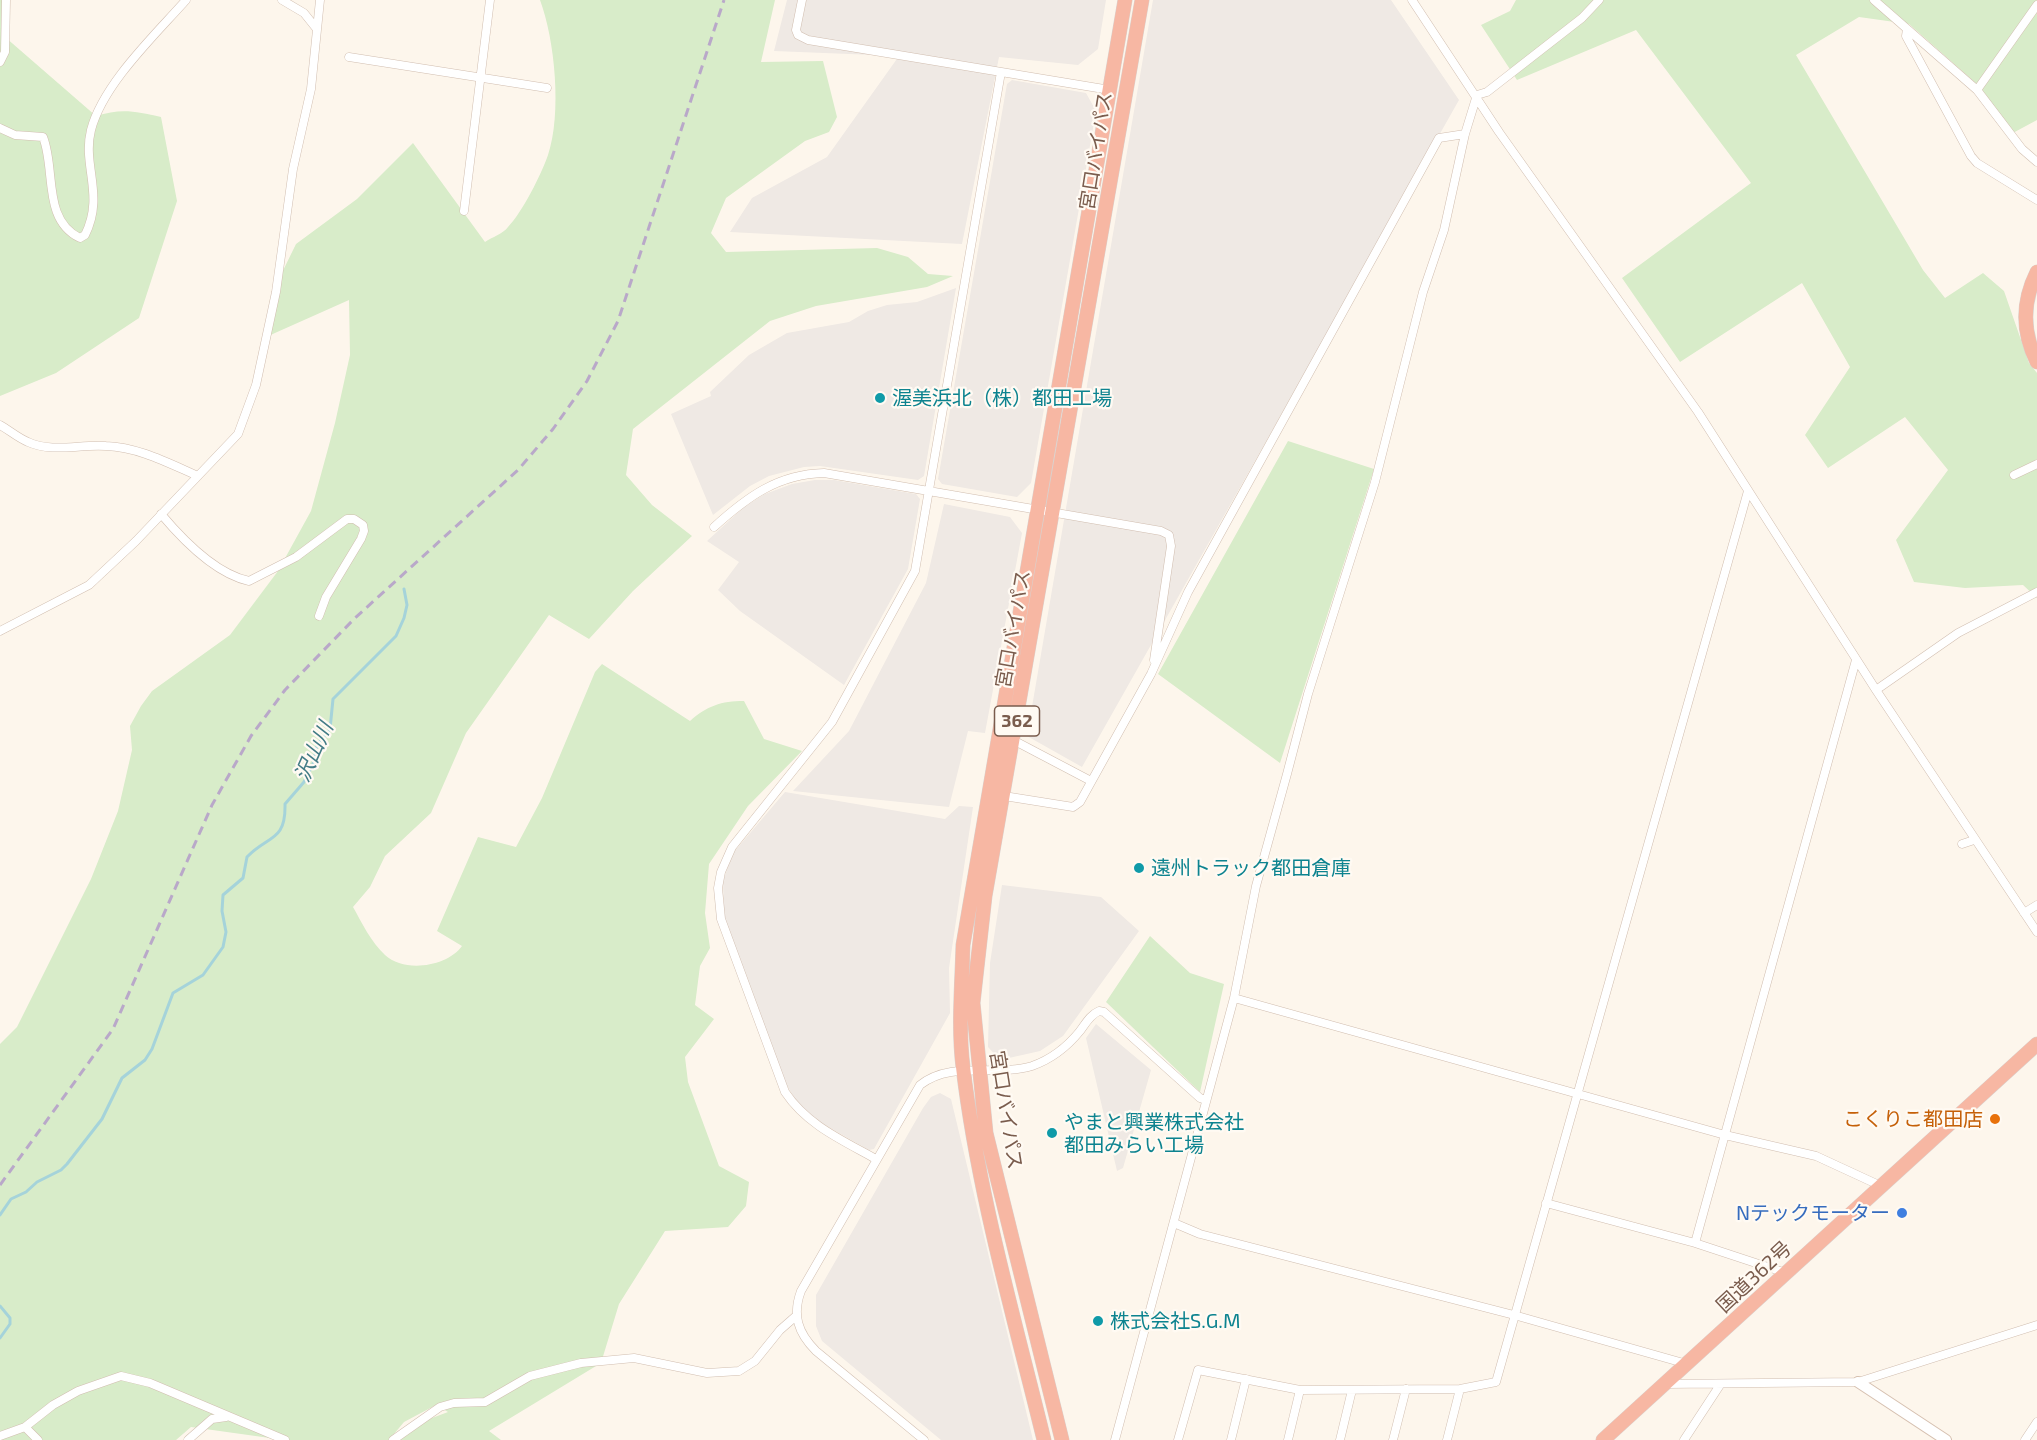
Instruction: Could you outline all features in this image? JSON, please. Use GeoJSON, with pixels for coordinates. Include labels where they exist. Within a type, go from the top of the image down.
{"type":"FeatureCollection","features":[{"type":"Feature","properties":{"kind":"highway","name":"宮口バイパス"},"geometry":{"type":"LineString","coordinates":[[1044,1440],[978,1165],[963,1071],[963,945],[1125,0]]}},
{"type":"Feature","properties":{"kind":"highway","name":"宮口バイパス"},"geometry":{"type":"LineString","coordinates":[[1062,1440],[986,1132],[978,1070],[974,992],[983,904],[1004,796],[1142,0]]}},
{"type":"Feature","properties":{"kind":"highway"},"geometry":{"type":"LineString","coordinates":[[2037,272],[2029,287],[2024,314],[2028,344],[2037,362]]}},
{"type":"Feature","properties":{"kind":"highway","name":"国道362号"},"geometry":{"type":"LineString","coordinates":[[1603,1440],[2037,1044]]}},
{"type":"Feature","properties":{"kind":"street"},"geometry":{"type":"LineString","coordinates":[[0,62],[4,52],[6,0]]}},
{"type":"Feature","properties":{"kind":"street"},"geometry":{"type":"LineString","coordinates":[[0,128],[15,135],[43,137],[50,165],[53,204],[59,216],[76,236],[81,238],[85,235],[96,196],[90,147],[97,117],[129,65],[186,0]]}},
{"type":"Feature","properties":{"kind":"street"},"geometry":{"type":"LineString","coordinates":[[282,0],[304,13],[316,28]]}},
{"type":"Feature","properties":{"kind":"street"},"geometry":{"type":"LineString","coordinates":[[0,631],[88,585],[238,434],[256,386],[276,292],[298,139],[311,89],[316,28],[321,0]]}},
{"type":"Feature","properties":{"kind":"street"},"geometry":{"type":"LineString","coordinates":[[464,211],[490,0]]}},
{"type":"Feature","properties":{"kind":"street"},"geometry":{"type":"LineString","coordinates":[[802,0],[796,30],[798,35],[808,40],[1110,90]]}},
{"type":"Feature","properties":{"kind":"street"},"geometry":{"type":"LineString","coordinates":[[1412,0],[1477,95],[1499,132],[1698,412],[1856,660],[2037,932]]}},
{"type":"Feature","properties":{"kind":"street"},"geometry":{"type":"LineString","coordinates":[[1477,95],[1487,92],[1552,42],[1599,0]]}},
{"type":"Feature","properties":{"kind":"street"},"geometry":{"type":"LineString","coordinates":[[1874,0],[1977,90],[2022,149],[2037,162]]}},
{"type":"Feature","properties":{"kind":"street"},"geometry":{"type":"LineString","coordinates":[[1977,90],[2037,5]]}},
{"type":"Feature","properties":{"kind":"street"},"geometry":{"type":"LineString","coordinates":[[1907,29],[1906,36],[1971,156],[1977,163],[2037,200]]}},
{"type":"Feature","properties":{"kind":"street"},"geometry":{"type":"LineString","coordinates":[[349,57],[547,88]]}},
{"type":"Feature","properties":{"kind":"street"},"geometry":{"type":"LineString","coordinates":[[876,1159],[817,1126],[792,1103],[785,1092],[721,919],[718,888],[723,866],[732,847],[832,722],[915,571],[1001,72]]}},
{"type":"Feature","properties":{"kind":"street"},"geometry":{"type":"LineString","coordinates":[[1115,1440],[1234,998],[1256,886],[1308,694],[1375,482],[1423,292],[1444,230],[1465,134],[1477,95]]}},
{"type":"Feature","properties":{"kind":"street"},"geometry":{"type":"LineString","coordinates":[[1004,796],[1073,807],[1080,802],[1153,670],[1188,592],[1439,138],[1465,134]]}},
{"type":"Feature","properties":{"kind":"street"},"geometry":{"type":"LineString","coordinates":[[0,425],[27,442],[46,447],[104,445],[126,449],[149,455],[198,476]]}},
{"type":"Feature","properties":{"kind":"street"},"geometry":{"type":"LineString","coordinates":[[2014,475],[2037,465]]}},
{"type":"Feature","properties":{"kind":"street"},"geometry":{"type":"LineString","coordinates":[[714,527],[749,496],[776,482],[800,475],[836,474],[1161,531],[1169,535],[1171,546],[1153,670]]}},
{"type":"Feature","properties":{"kind":"street"},"geometry":{"type":"LineString","coordinates":[[1178,1440],[1198,1370],[1300,1390],[1460,1389],[1496,1382],[1748,491]]}},
{"type":"Feature","properties":{"kind":"street"},"geometry":{"type":"LineString","coordinates":[[161,514],[180,535],[214,563],[241,580],[249,581],[296,557],[347,519],[354,519],[363,525],[364,531],[326,597],[320,616]]}},
{"type":"Feature","properties":{"kind":"street"},"geometry":{"type":"LineString","coordinates":[[1876,690],[1958,633],[2037,592]]}},
{"type":"Feature","properties":{"kind":"street"},"geometry":{"type":"LineString","coordinates":[[1695,1243],[1856,660]]}},
{"type":"Feature","properties":{"kind":"street"},"geometry":{"type":"LineString","coordinates":[[1013,740],[1091,781]]}},
{"type":"Feature","properties":{"kind":"street"},"geometry":{"type":"LineString","coordinates":[[1962,844],[1974,840]]}},
{"type":"Feature","properties":{"kind":"street"},"geometry":{"type":"LineString","coordinates":[[2025,913],[2037,905]]}},
{"type":"Feature","properties":{"kind":"street"},"geometry":{"type":"LineString","coordinates":[[1234,998],[1725,1135],[1816,1156],[1881,1186]]}},
{"type":"Feature","properties":{"kind":"street"},"geometry":{"type":"LineString","coordinates":[[924,1440],[816,1351],[802,1335],[796,1316],[801,1291],[920,1085],[933,1077],[963,1071],[1023,1068],[1046,1060],[1065,1048],[1092,1014],[1099,1011],[1104,1012],[1200,1098],[1206,1100]]}},
{"type":"Feature","properties":{"kind":"street"},"geometry":{"type":"LineString","coordinates":[[1546,1203],[1695,1243],[1786,1273]]}},
{"type":"Feature","properties":{"kind":"street"},"geometry":{"type":"LineString","coordinates":[[1174,1223],[1200,1234],[1688,1364]]}},
{"type":"Feature","properties":{"kind":"street"},"geometry":{"type":"LineString","coordinates":[[393,1440],[440,1407],[454,1402],[485,1402],[530,1376],[581,1363],[634,1358],[669,1363],[708,1373],[739,1371],[755,1361],[780,1330],[796,1316]]}},
{"type":"Feature","properties":{"kind":"street"},"geometry":{"type":"LineString","coordinates":[[1664,1384],[1858,1382],[2037,1325]]}},
{"type":"Feature","properties":{"kind":"street"},"geometry":{"type":"LineString","coordinates":[[0,1436],[25,1427],[53,1405],[78,1391],[121,1376],[150,1383],[285,1440]]}},
{"type":"Feature","properties":{"kind":"street"},"geometry":{"type":"LineString","coordinates":[[1231,1440],[1246,1379]]}},
{"type":"Feature","properties":{"kind":"street"},"geometry":{"type":"LineString","coordinates":[[1858,1382],[1946,1440]]}},
{"type":"Feature","properties":{"kind":"street"},"geometry":{"type":"LineString","coordinates":[[1684,1440],[1720,1385]]}},
{"type":"Feature","properties":{"kind":"street"},"geometry":{"type":"LineString","coordinates":[[1393,1440],[1406,1389]]}},
{"type":"Feature","properties":{"kind":"street"},"geometry":{"type":"LineString","coordinates":[[1447,1440],[1460,1389]]}},
{"type":"Feature","properties":{"kind":"street"},"geometry":{"type":"LineString","coordinates":[[1287,1440],[1300,1390]]}},
{"type":"Feature","properties":{"kind":"street"},"geometry":{"type":"LineString","coordinates":[[1340,1440],[1352,1390]]}},
{"type":"Feature","properties":{"kind":"street"},"geometry":{"type":"LineString","coordinates":[[188,1440],[212,1419],[228,1417]]}},
{"type":"Feature","properties":{"kind":"street"},"geometry":{"type":"LineString","coordinates":[[2025,1440],[2037,1422]]}},
{"type":"Feature","properties":{"kind":"street"},"geometry":{"type":"LineString","coordinates":[[25,1427],[38,1440]]}},
{"type":"Feature","properties":{"kind":"shaded area"},"geometry":{"type":"Polygon","coordinates":[[[787,0],[1106,0],[1098,49],[1078,65],[999,57],[962,244],[730,232],[752,198],[827,157],[899,56],[774,51],[787,0]]]}},
{"type":"Feature","properties":{"kind":"shaded area"},"geometry":{"type":"Polygon","coordinates":[[[1153,0],[1391,0],[1459,100],[1082,767],[1027,736],[1153,0]]]}},
{"type":"Feature","properties":{"kind":"shaded area"},"geometry":{"type":"Polygon","coordinates":[[[1012,80],[1086,93],[1096,111],[1031,483],[1017,497],[942,484],[938,479],[1007,84],[1012,80]]]}},
{"type":"Feature","properties":{"kind":"shaded area"},"geometry":{"type":"Polygon","coordinates":[[[956,288],[924,476],[918,480],[820,466],[804,467],[769,476],[750,486],[713,515],[671,414],[711,396],[710,392],[749,355],[787,333],[849,322],[868,311],[887,305],[917,302],[956,288]]]}},
{"type":"Feature","properties":{"kind":"shaded area"},"geometry":{"type":"Polygon","coordinates":[[[815,480],[834,480],[916,494],[920,499],[908,569],[844,685],[740,611],[718,590],[739,562],[707,541],[744,507],[765,494],[792,484],[815,480]]]}},
{"type":"Feature","properties":{"kind":"shaded area"},"geometry":{"type":"Polygon","coordinates":[[[944,504],[1010,517],[1022,533],[985,733],[968,731],[949,807],[793,791],[849,731],[926,583],[944,504]]]}},
{"type":"Feature","properties":{"kind":"shaded area"},"geometry":{"type":"Polygon","coordinates":[[[785,792],[945,819],[959,806],[973,807],[949,968],[950,1013],[874,1149],[869,1150],[816,1120],[797,1102],[786,1084],[724,917],[723,881],[733,853],[785,792]]]}},
{"type":"Feature","properties":{"kind":"shaded area"},"geometry":{"type":"Polygon","coordinates":[[[1002,885],[1101,897],[1139,931],[1063,1036],[1040,1051],[1000,1060],[988,1047],[990,963],[1002,885]]]}},
{"type":"Feature","properties":{"kind":"shaded area"},"geometry":{"type":"Polygon","coordinates":[[[1096,1024],[1151,1070],[1123,1168],[1117,1171],[1086,1038],[1096,1024]]]}},
{"type":"Feature","properties":{"kind":"shaded area"},"geometry":{"type":"Polygon","coordinates":[[[940,1093],[951,1099],[1033,1440],[941,1440],[822,1341],[816,1326],[816,1295],[923,1108],[931,1097],[940,1093]]]}},
{"type":"Feature","properties":{"kind":"green space"},"geometry":{"type":"Polygon","coordinates":[[[0,0],[10,0],[5,37],[96,116],[128,111],[161,117],[177,201],[139,318],[56,373],[0,396],[0,0]]]}},
{"type":"Feature","properties":{"kind":"green space"},"geometry":{"type":"Polygon","coordinates":[[[540,0],[775,0],[761,62],[823,61],[837,117],[829,132],[805,141],[726,198],[711,233],[726,252],[877,248],[908,257],[928,274],[953,276],[927,287],[816,306],[770,321],[633,429],[626,475],[652,505],[692,536],[633,591],[589,639],[549,615],[466,733],[431,813],[385,856],[370,887],[353,907],[375,944],[393,961],[414,966],[425,965],[446,959],[455,953],[462,946],[437,931],[478,837],[516,847],[542,798],[595,672],[602,664],[690,721],[715,705],[744,701],[764,739],[802,751],[748,806],[709,864],[705,913],[710,948],[700,966],[695,1005],[714,1019],[685,1057],[688,1082],[719,1166],[749,1182],[746,1206],[728,1227],[665,1231],[619,1304],[601,1363],[489,1431],[501,1440],[399,1440],[424,1421],[448,1412],[436,1405],[404,1422],[389,1440],[284,1440],[191,1427],[176,1440],[0,1440],[0,1044],[17,1027],[91,879],[118,811],[132,750],[130,726],[141,706],[152,691],[230,635],[278,571],[311,511],[335,423],[350,355],[349,300],[266,337],[273,291],[296,244],[357,199],[413,143],[485,242],[506,229],[520,212],[536,182],[548,155],[555,119],[553,56],[550,35],[540,0]]]}},
{"type":"Feature","properties":{"kind":"green space"},"geometry":{"type":"Polygon","coordinates":[[[1516,0],[2037,0],[2037,120],[2011,134],[1979,86],[1909,24],[1859,17],[1796,55],[1923,270],[1945,298],[1983,273],[2004,291],[2029,363],[2037,373],[2037,598],[2023,585],[1965,588],[1914,582],[1896,540],[1948,470],[1905,417],[1828,468],[1805,435],[1850,367],[1802,283],[1680,362],[1622,278],[1751,183],[1636,30],[1517,80],[1481,25],[1510,11],[1516,0]]]}},
{"type":"Feature","properties":{"kind":"green space"},"geometry":{"type":"Polygon","coordinates":[[[1288,441],[1374,469],[1280,763],[1158,674],[1288,441]]]}},
{"type":"Feature","properties":{"kind":"green space"},"geometry":{"type":"Polygon","coordinates":[[[1150,936],[1190,973],[1224,984],[1200,1092],[1106,1002],[1150,936]]]}},
{"type":"Feature","properties":{"kind":"waterway","name":"沢山川"},"geometry":{"type":"LineString","coordinates":[[0,1215],[11,1199],[26,1192],[37,1182],[61,1170],[67,1164],[102,1119],[122,1078],[145,1060],[152,1049],[173,993],[203,975],[223,947],[226,932],[222,911],[223,895],[243,878],[247,857],[279,832],[285,816],[285,804],[304,782],[313,764],[317,745],[330,729],[333,699],[396,636],[407,605],[404,589]]}},
{"type":"Feature","properties":{"kind":"waterway","name":"沢山川"},"geometry":{"type":"LineString","coordinates":[[0,1306],[10,1318],[10,1324],[0,1338]]}},
{"type":"Feature","properties":{"kind":"railway"},"geometry":{"type":"LineString","coordinates":[[0,1185],[113,1029],[212,805],[251,736],[285,690],[355,618],[518,470],[553,429],[587,381],[618,321],[724,0]]}},
{"type":"Feature","properties":{"kind":"place","name":"渥美浜北（株）都田工場"},"geometry":{"type":"Point","coordinates":[880,398]}},
{"type":"Feature","properties":{"kind":"place","name":"遠州トラック都田倉庫"},"geometry":{"type":"Point","coordinates":[1139,868]}},
{"type":"Feature","properties":{"kind":"place","name":"こくりこ都田店"},"geometry":{"type":"Point","coordinates":[1995,1119]}},
{"type":"Feature","properties":{"kind":"place","name":"やまと興業株式会社 都田みらい工場"},"geometry":{"type":"Point","coordinates":[1052,1133]}},
{"type":"Feature","properties":{"kind":"place","name":"Nテックモーター"},"geometry":{"type":"Point","coordinates":[1902,1213]}},
{"type":"Feature","properties":{"kind":"place","name":"株式会社S.G.M"},"geometry":{"type":"Point","coordinates":[1098,1321]}}]}
